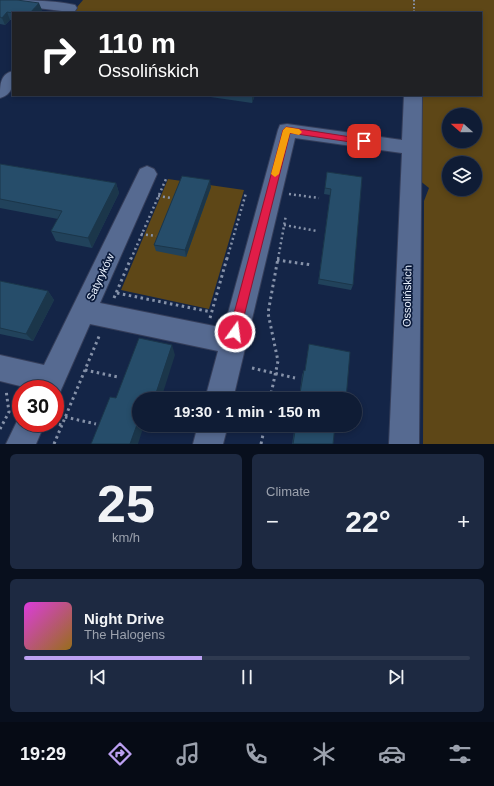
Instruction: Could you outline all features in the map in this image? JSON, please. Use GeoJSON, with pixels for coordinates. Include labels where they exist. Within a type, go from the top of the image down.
{"type":"FeatureCollection","features":[{"type":"Feature","properties":{"kind":"street"},"geometry":{"type":"LineString","coordinates":[[5,0],[71,7]]}},
{"type":"Feature","properties":{"kind":"street"},"geometry":{"type":"LineString","coordinates":[[0,92],[12,77]]}},
{"type":"Feature","properties":{"kind":"street","name":"Ossolińskich"},"geometry":{"type":"LineString","coordinates":[[404,444],[413,96]]}},
{"type":"Feature","properties":{"kind":"street"},"geometry":{"type":"LineString","coordinates":[[221,392],[286,130],[411,148]]}},
{"type":"Feature","properties":{"kind":"street","name":"Satyryków"},"geometry":{"type":"LineString","coordinates":[[51,380],[84,310],[157,176]]}},
{"type":"Feature","properties":{"kind":"street"},"geometry":{"type":"LineString","coordinates":[[84,310],[232,342]]}},
{"type":"Feature","properties":{"kind":"street","name":"Satyryków"},"geometry":{"type":"LineString","coordinates":[[3,377],[23,380]]}},
{"type":"Feature","properties":{"kind":"street"},"geometry":{"type":"LineString","coordinates":[[21,444],[27,432]]}},
{"type":"Feature","properties":{"kind":"street"},"geometry":{"type":"LineString","coordinates":[[208,444],[211,432]]}},
{"type":"Feature","properties":{"kind":"path"},"geometry":{"type":"LineString","coordinates":[[414,0],[414,12]]}},
{"type":"Feature","properties":{"kind":"path"},"geometry":{"type":"LineString","coordinates":[[112,303],[142,234],[157,176]]}},
{"type":"Feature","properties":{"kind":"path"},"geometry":{"type":"LineString","coordinates":[[289,202],[292,187]]}},
{"type":"Feature","properties":{"kind":"path"},"geometry":{"type":"LineString","coordinates":[[208,323],[246,193]]}},
{"type":"Feature","properties":{"kind":"path"},"geometry":{"type":"LineString","coordinates":[[284,193],[319,198]]}},
{"type":"Feature","properties":{"kind":"path"},"geometry":{"type":"LineString","coordinates":[[271,392],[278,361],[268,313],[277,260],[288,210]]}},
{"type":"Feature","properties":{"kind":"path"},"geometry":{"type":"LineString","coordinates":[[277,224],[317,231]]}},
{"type":"Feature","properties":{"kind":"path"},"geometry":{"type":"LineString","coordinates":[[135,232],[156,236]]}},
{"type":"Feature","properties":{"kind":"path"},"geometry":{"type":"LineString","coordinates":[[272,259],[312,265]]}},
{"type":"Feature","properties":{"kind":"path"},"geometry":{"type":"LineString","coordinates":[[117,293],[211,312]]}},
{"type":"Feature","properties":{"kind":"path"},"geometry":{"type":"LineString","coordinates":[[96,424],[65,417],[104,328]]}},
{"type":"Feature","properties":{"kind":"path"},"geometry":{"type":"LineString","coordinates":[[252,368],[296,378]]}},
{"type":"Feature","properties":{"kind":"path"},"geometry":{"type":"LineString","coordinates":[[85,370],[118,377]]}},
{"type":"Feature","properties":{"kind":"path"},"geometry":{"type":"LineString","coordinates":[[0,429],[9,412],[8,399],[3,377]]}},
{"type":"Feature","properties":{"kind":"path"},"geometry":{"type":"LineString","coordinates":[[54,444],[59,432]]}},
{"type":"Feature","properties":{"kind":"path"},"geometry":{"type":"LineString","coordinates":[[261,444],[264,432]]}},
{"type":"Feature","properties":{"kind":"shaded area"},"geometry":{"type":"Polygon","coordinates":[[[83,0],[494,0],[494,444],[423,444],[424,201],[429,188],[419,180],[418,96],[482,96],[482,12],[73,12],[83,0]]]}},
{"type":"Feature","properties":{"kind":"shaded area"},"geometry":{"type":"Polygon","coordinates":[[[168,179],[244,190],[209,309],[121,290],[168,179]]]}},
{"type":"Feature","properties":{"kind":"building"},"geometry":{"type":"Polygon","coordinates":[[[0,0],[17,0],[39,3],[31,12],[7,12],[2,18],[0,17],[0,0]]]}},
{"type":"Feature","properties":{"kind":"building"},"geometry":{"type":"Polygon","coordinates":[[[0,164],[116,183],[88,238],[51,231],[62,211],[0,199],[0,164]]]}},
{"type":"Feature","properties":{"kind":"building"},"geometry":{"type":"Polygon","coordinates":[[[327,172],[362,177],[353,285],[319,279],[331,189],[325,188],[327,172]]]}},
{"type":"Feature","properties":{"kind":"building"},"geometry":{"type":"Polygon","coordinates":[[[182,176],[210,180],[185,250],[154,245],[182,176]]]}},
{"type":"Feature","properties":{"kind":"building"},"geometry":{"type":"Polygon","coordinates":[[[0,281],[48,291],[26,334],[0,328],[0,281]]]}},
{"type":"Feature","properties":{"kind":"building"},"geometry":{"type":"Polygon","coordinates":[[[139,338],[172,345],[156,392],[132,392],[132,432],[134,432],[130,444],[91,444],[110,397],[116,398],[139,338]]]}},
{"type":"Feature","properties":{"kind":"building"},"geometry":{"type":"Polygon","coordinates":[[[309,344],[350,352],[347,392],[300,392],[304,370],[305,371],[309,344]]]}},
{"type":"Feature","properties":{"kind":"building"},"geometry":{"type":"Polygon","coordinates":[[[295,432],[334,432],[333,444],[293,444],[295,432]]]}},
{"type":"Feature","properties":{"kind":"slow traffic"},"geometry":{"type":"LineString","coordinates":[[275,174],[286,130],[299,132]]}},
{"type":"Feature","properties":{"kind":"route"},"geometry":{"type":"LineString","coordinates":[[235,332],[286,130],[364,141]]}}]}
